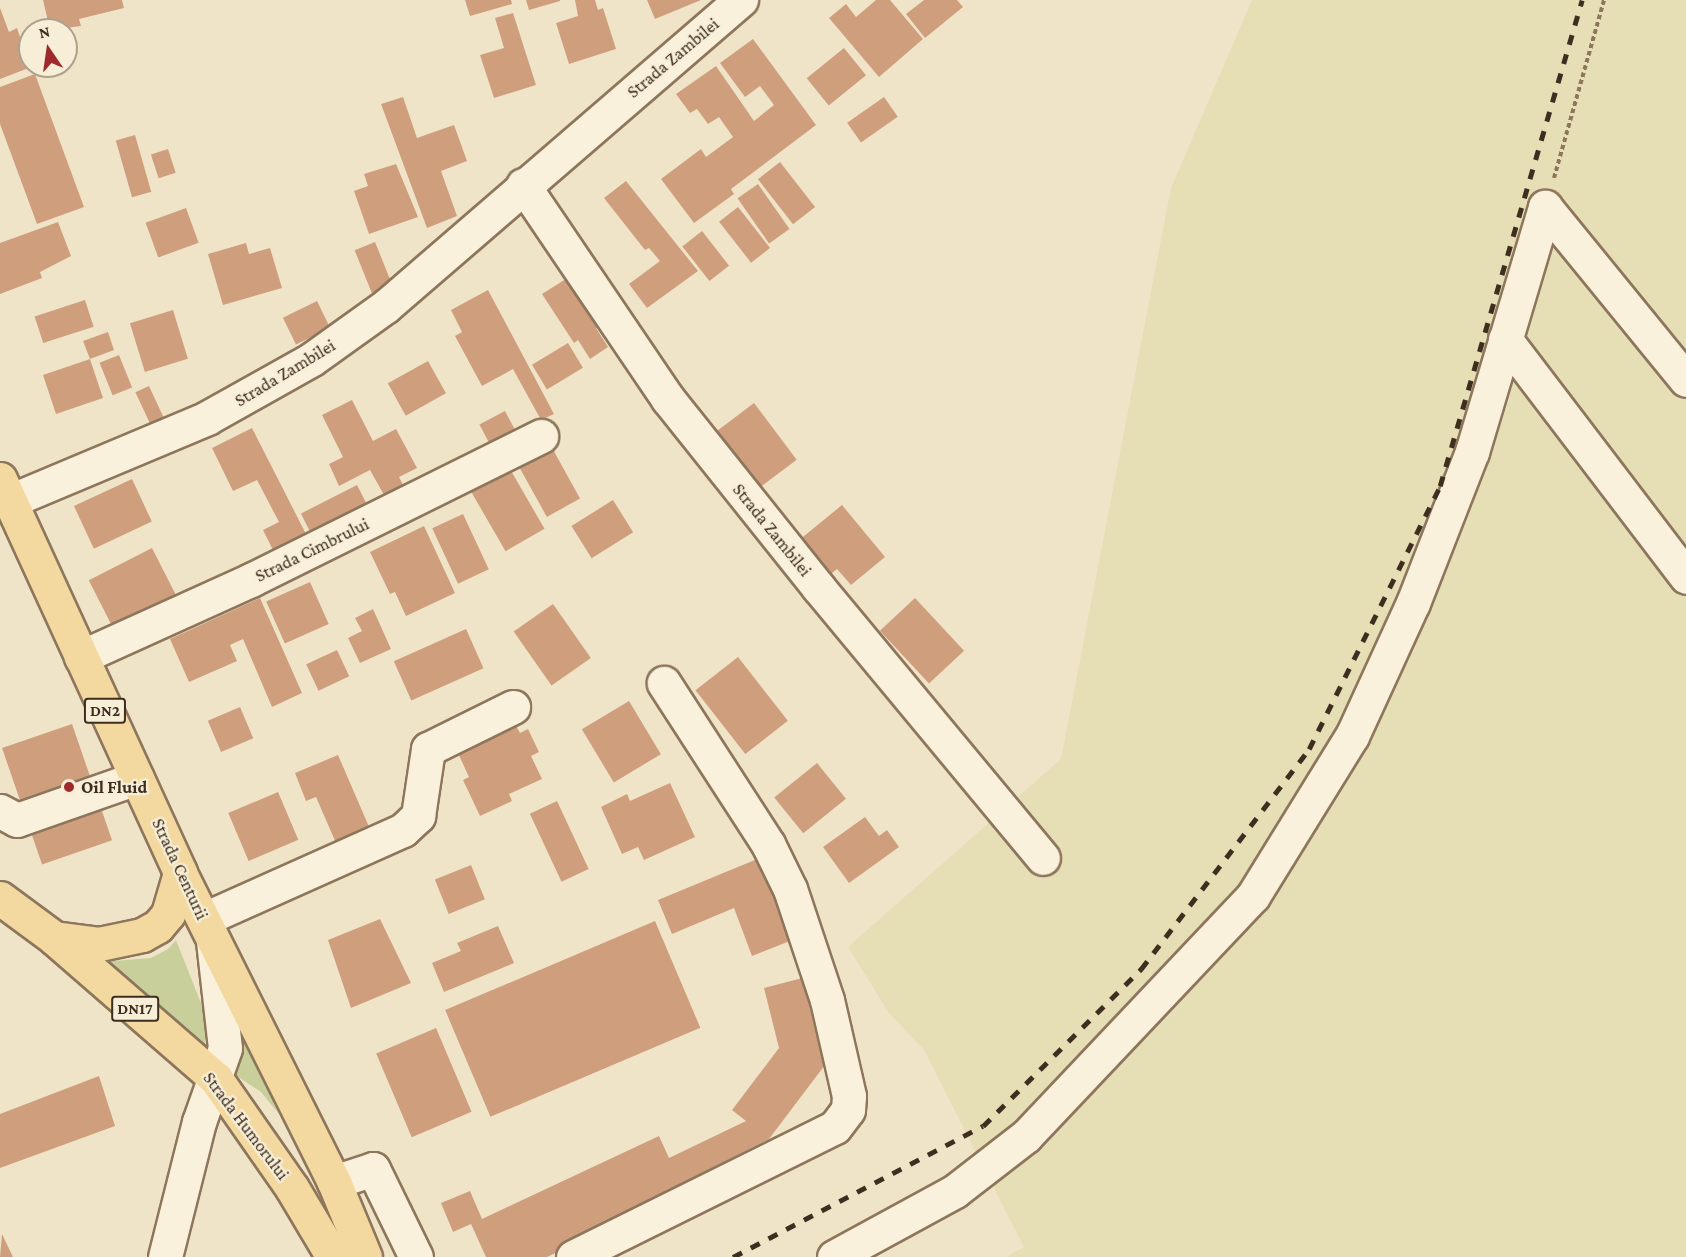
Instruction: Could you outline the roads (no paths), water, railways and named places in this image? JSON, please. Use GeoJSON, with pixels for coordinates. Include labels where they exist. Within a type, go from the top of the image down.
{"type":"FeatureCollection","features":[{"type":"Feature","properties":{"kind":"main road","name":"Strada Centurii"},"geometry":{"type":"LineString","coordinates":[[5,490],[180,873],[334,1182],[361,1246]]}},
{"type":"Feature","properties":{"kind":"main road","name":"DN17"},"geometry":{"type":"LineString","coordinates":[[54,938],[99,944],[142,935],[158,926],[168,914],[180,873]]}},
{"type":"Feature","properties":{"kind":"main road","name":"Strada Humorului"},"geometry":{"type":"LineString","coordinates":[[0,898],[54,938],[216,1079],[292,1188],[333,1257]]}},
{"type":"Feature","properties":{"kind":"main road"},"geometry":{"type":"LineString","coordinates":[[216,1079],[254,1103],[275,1127],[320,1201],[361,1246]]}},
{"type":"Feature","properties":{"kind":"street","name":"Strada Zambilei"},"geometry":{"type":"LineString","coordinates":[[5,490],[207,418],[312,359],[386,306],[741,0]]}},
{"type":"Feature","properties":{"kind":"street","name":"Strada Zambilei"},"geometry":{"type":"LineString","coordinates":[[523,186],[668,399],[818,587],[1043,858]]}},
{"type":"Feature","properties":{"kind":"street"},"geometry":{"type":"LineString","coordinates":[[834,1257],[955,1191],[1026,1136],[1253,896],[1352,736],[1409,614],[1472,452],[1545,207],[1686,380]]}},
{"type":"Feature","properties":{"kind":"street"},"geometry":{"type":"LineString","coordinates":[[1505,339],[1686,576]]}},
{"type":"Feature","properties":{"kind":"street","name":"Strada Cimbrului"},"geometry":{"type":"LineString","coordinates":[[81,657],[251,580],[542,436]]}},
{"type":"Feature","properties":{"kind":"street"},"geometry":{"type":"LineString","coordinates":[[573,1257],[835,1127],[848,1110],[849,1096],[827,1000],[790,889],[768,844],[664,683]]}},
{"type":"Feature","properties":{"kind":"street"},"geometry":{"type":"LineString","coordinates":[[165,1257],[194,1142],[225,1048],[224,1026],[214,976],[209,931],[403,830],[418,816],[428,749],[513,707]]}},
{"type":"Feature","properties":{"kind":"street"},"geometry":{"type":"LineString","coordinates":[[0,811],[17,820],[137,777]]}},
{"type":"Feature","properties":{"kind":"street"},"geometry":{"type":"LineString","coordinates":[[334,1182],[373,1169],[416,1257]]}},
{"type":"Feature","properties":{"kind":"railway"},"geometry":{"type":"LineString","coordinates":[[733,1257],[983,1126],[1141,969],[1309,749],[1440,486],[1582,0]]}},
{"type":"Feature","properties":{"kind":"place","name":"Oil Fluid"},"geometry":{"type":"Point","coordinates":[69,787]}}]}
